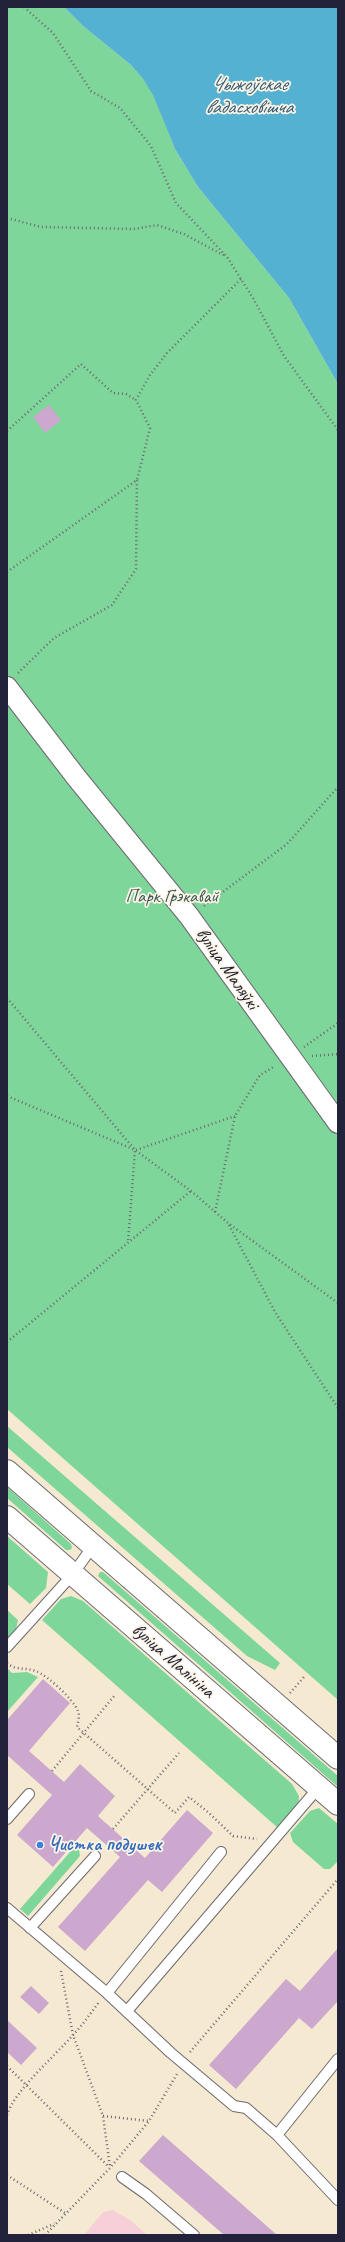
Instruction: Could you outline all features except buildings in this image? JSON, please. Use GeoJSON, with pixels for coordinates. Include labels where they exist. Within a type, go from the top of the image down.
{"type":"FeatureCollection","features":[{"type":"Feature","properties":{"kind":"main road","name":"вуліца Малініна"},"geometry":{"type":"LineString","coordinates":[[7,1471],[338,1758]]}},
{"type":"Feature","properties":{"kind":"main road","name":"вуліца Малініна"},"geometry":{"type":"LineString","coordinates":[[7,1517],[338,1804]]}},
{"type":"Feature","properties":{"kind":"street","name":"вуліца Маляўкі"},"geometry":{"type":"LineString","coordinates":[[10,683],[76,777],[189,916],[289,1057],[338,1123]]}},
{"type":"Feature","properties":{"kind":"lane"},"geometry":{"type":"LineString","coordinates":[[7,1647],[73,1574],[93,1546]]}},
{"type":"Feature","properties":{"kind":"lane"},"geometry":{"type":"LineString","coordinates":[[127,2011],[319,1787]]}},
{"type":"Feature","properties":{"kind":"lane"},"geometry":{"type":"LineString","coordinates":[[7,1819],[29,1794]]}},
{"type":"Feature","properties":{"kind":"lane"},"geometry":{"type":"LineString","coordinates":[[107,1993],[221,1852]]}},
{"type":"Feature","properties":{"kind":"lane"},"geometry":{"type":"LineString","coordinates":[[30,1928],[94,1856]]}},
{"type":"Feature","properties":{"kind":"lane"},"geometry":{"type":"LineString","coordinates":[[7,1908],[107,1993],[171,2053],[234,2106],[246,2108],[277,2135],[338,2200]]}},
{"type":"Feature","properties":{"kind":"lane"},"geometry":{"type":"LineString","coordinates":[[277,2135],[338,2059]]}},
{"type":"Feature","properties":{"kind":"lane"},"geometry":{"type":"LineString","coordinates":[[122,2177],[146,2194],[194,2235]]}},
{"type":"Feature","properties":{"kind":"path"},"geometry":{"type":"LineString","coordinates":[[24,7],[53,33],[91,91],[120,108],[151,146],[176,204],[227,257],[241,278],[284,356],[338,430]]}},
{"type":"Feature","properties":{"kind":"path"},"geometry":{"type":"LineString","coordinates":[[7,218],[41,227],[135,229],[156,225],[184,234],[227,257]]}},
{"type":"Feature","properties":{"kind":"path"},"geometry":{"type":"LineString","coordinates":[[136,400],[150,375],[166,353],[241,278]]}},
{"type":"Feature","properties":{"kind":"path"},"geometry":{"type":"LineString","coordinates":[[7,431],[81,364],[114,393],[126,394],[136,400],[150,428],[137,480],[136,569],[112,605],[54,638],[10,683]]}},
{"type":"Feature","properties":{"kind":"path"},"geometry":{"type":"LineString","coordinates":[[7,572],[137,480]]}},
{"type":"Feature","properties":{"kind":"path"},"geometry":{"type":"LineString","coordinates":[[189,916],[287,844],[338,787]]}},
{"type":"Feature","properties":{"kind":"path"},"geometry":{"type":"LineString","coordinates":[[7,998],[135,1150],[128,1243]]}},
{"type":"Feature","properties":{"kind":"path"},"geometry":{"type":"LineString","coordinates":[[215,1212],[235,1116],[260,1075],[338,1023]]}},
{"type":"Feature","properties":{"kind":"path"},"geometry":{"type":"LineString","coordinates":[[289,1057],[338,1054]]}},
{"type":"Feature","properties":{"kind":"path"},"geometry":{"type":"LineString","coordinates":[[7,1096],[135,1150],[191,1191],[228,1224],[338,1303]]}},
{"type":"Feature","properties":{"kind":"path"},"geometry":{"type":"LineString","coordinates":[[135,1150],[235,1116]]}},
{"type":"Feature","properties":{"kind":"path"},"geometry":{"type":"LineString","coordinates":[[7,1342],[191,1191]]}},
{"type":"Feature","properties":{"kind":"path"},"geometry":{"type":"LineString","coordinates":[[228,1224],[275,1312],[338,1408]]}},
{"type":"Feature","properties":{"kind":"path"},"geometry":{"type":"LineString","coordinates":[[7,1663],[13,1669],[35,1671],[44,1676],[73,1701],[79,1713],[77,1727],[175,1813],[189,1797],[233,1836],[255,1839],[274,1838]]}},
{"type":"Feature","properties":{"kind":"path"},"geometry":{"type":"LineString","coordinates":[[52,1772],[115,1695]]}},
{"type":"Feature","properties":{"kind":"path"},"geometry":{"type":"LineString","coordinates":[[113,1830],[179,1753]]}},
{"type":"Feature","properties":{"kind":"path"},"geometry":{"type":"LineString","coordinates":[[330,1888],[338,1878]]}},
{"type":"Feature","properties":{"kind":"path"},"geometry":{"type":"LineString","coordinates":[[7,2066],[28,2084],[110,2168],[103,2116],[73,2035],[57,1952]]}},
{"type":"Feature","properties":{"kind":"path"},"geometry":{"type":"LineString","coordinates":[[7,2115],[8,2109],[28,2084],[73,2035],[107,1993]]}},
{"type":"Feature","properties":{"kind":"path"},"geometry":{"type":"LineString","coordinates":[[103,2116],[149,2121]]}},
{"type":"Feature","properties":{"kind":"path"},"geometry":{"type":"LineString","coordinates":[[7,2175],[65,2213]]}},
{"type":"Feature","properties":{"kind":"path"},"geometry":{"type":"LineString","coordinates":[[28,2235],[54,2224]]}},
{"type":"Feature","properties":{"kind":"shaded area"},"geometry":{"type":"Polygon","coordinates":[[[113,2210],[130,2220],[147,2235],[84,2235],[103,2212],[113,2210]]]}},
{"type":"Feature","properties":{"kind":"green space","name":"Парк Грэкавай"},"geometry":{"type":"Polygon","coordinates":[[[7,7],[64,7],[83,26],[131,65],[153,94],[175,149],[198,187],[289,298],[338,384],[338,1700],[7,1409],[7,7]]]}},
{"type":"Feature","properties":{"kind":"green space"},"geometry":{"type":"Polygon","coordinates":[[[7,1426],[280,1663],[275,1670],[247,1656],[7,1447],[7,1426]]]}},
{"type":"Feature","properties":{"kind":"green space"},"geometry":{"type":"Polygon","coordinates":[[[7,1487],[71,1544],[72,1548],[70,1550],[66,1550],[7,1498],[7,1487]]]}},
{"type":"Feature","properties":{"kind":"green space"},"geometry":{"type":"Polygon","coordinates":[[[7,1536],[48,1572],[46,1588],[30,1604],[7,1584],[7,1536]]]}},
{"type":"Feature","properties":{"kind":"green space"},"geometry":{"type":"Polygon","coordinates":[[[100,1572],[103,1572],[338,1776],[338,1787],[98,1576],[100,1572]]]}},
{"type":"Feature","properties":{"kind":"green space"},"geometry":{"type":"Polygon","coordinates":[[[71,1596],[83,1601],[292,1784],[299,1796],[298,1810],[278,1828],[42,1620],[61,1599],[71,1596]]]}},
{"type":"Feature","properties":{"kind":"green space"},"geometry":{"type":"Polygon","coordinates":[[[7,1610],[18,1620],[16,1629],[7,1638],[7,1610]]]}},
{"type":"Feature","properties":{"kind":"green space"},"geometry":{"type":"Polygon","coordinates":[[[7,1668],[12,1673],[27,1672],[38,1677],[7,1712],[7,1668]]]}},
{"type":"Feature","properties":{"kind":"green space"},"geometry":{"type":"Polygon","coordinates":[[[319,1808],[338,1824],[338,1861],[330,1869],[324,1869],[293,1842],[290,1833],[310,1811],[319,1808]]]}},
{"type":"Feature","properties":{"kind":"green space"},"geometry":{"type":"Polygon","coordinates":[[[78,1843],[80,1856],[28,1916],[20,1909],[78,1843]]]}},
{"type":"Feature","properties":{"kind":"water","name":"Чыжоўскае вадасховішча"},"geometry":{"type":"Polygon","coordinates":[[[64,7],[338,7],[338,384],[289,298],[198,187],[175,149],[153,95],[143,79],[131,65],[83,26],[64,7]]]}},
{"type":"Feature","properties":{"kind":"place","name":"Чистка подушек"},"geometry":{"type":"Point","coordinates":[40,1845]}}]}
